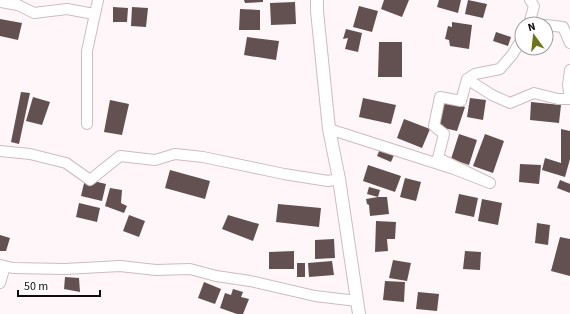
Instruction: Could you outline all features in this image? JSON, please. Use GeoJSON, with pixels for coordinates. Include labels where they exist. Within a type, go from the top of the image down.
{"type":"FeatureCollection","features":[{"type":"Feature","properties":{"kind":"street"},"geometry":{"type":"LineString","coordinates":[[87,124],[87,51],[98,0]]}},
{"type":"Feature","properties":{"kind":"street"},"geometry":{"type":"LineString","coordinates":[[317,0],[329,129],[339,179],[359,314]]}},
{"type":"Feature","properties":{"kind":"street"},"geometry":{"type":"LineString","coordinates":[[530,0],[534,6],[531,16]]}},
{"type":"Feature","properties":{"kind":"street"},"geometry":{"type":"LineString","coordinates":[[0,2],[18,5],[34,13],[67,9],[94,14]]}},
{"type":"Feature","properties":{"kind":"street"},"geometry":{"type":"LineString","coordinates":[[554,26],[563,27],[570,43]]}},
{"type":"Feature","properties":{"kind":"street"},"geometry":{"type":"LineString","coordinates":[[329,129],[454,168],[490,183],[438,158],[444,134],[434,126],[440,97],[461,101],[467,79],[475,74],[500,69],[514,52]]}},
{"type":"Feature","properties":{"kind":"street"},"geometry":{"type":"LineString","coordinates":[[467,79],[492,95],[510,103],[534,93],[558,99],[570,98],[568,85],[570,70]]}},
{"type":"Feature","properties":{"kind":"street"},"geometry":{"type":"LineString","coordinates":[[0,151],[30,154],[66,163],[90,180],[120,156],[155,160],[175,154],[202,157],[284,174],[328,181],[339,179]]}},
{"type":"Feature","properties":{"kind":"street"},"geometry":{"type":"LineString","coordinates":[[0,284],[3,266],[13,268],[64,269],[120,266],[156,270],[190,269],[216,276],[250,281],[315,296],[357,301]]}},
{"type":"Feature","properties":{"kind":"building"},"geometry":{"type":"Polygon","coordinates":[[[244,0],[263,0],[263,2],[245,3],[244,0]]]}},
{"type":"Feature","properties":{"kind":"building"},"geometry":{"type":"Polygon","coordinates":[[[384,0],[409,0],[402,17],[381,9],[384,0]]]}},
{"type":"Feature","properties":{"kind":"building"},"geometry":{"type":"Polygon","coordinates":[[[439,0],[461,0],[458,13],[437,7],[439,0]]]}},
{"type":"Feature","properties":{"kind":"building"},"geometry":{"type":"Polygon","coordinates":[[[468,0],[487,4],[483,18],[465,14],[468,0]]]}},
{"type":"Feature","properties":{"kind":"building"},"geometry":{"type":"Polygon","coordinates":[[[295,2],[296,24],[271,25],[270,3],[295,2]]]}},
{"type":"Feature","properties":{"kind":"building"},"geometry":{"type":"Polygon","coordinates":[[[359,6],[378,11],[372,32],[353,27],[359,6]]]}},
{"type":"Feature","properties":{"kind":"building"},"geometry":{"type":"Polygon","coordinates":[[[113,7],[128,8],[127,22],[113,22],[113,7]]]}},
{"type":"Feature","properties":{"kind":"building"},"geometry":{"type":"Polygon","coordinates":[[[132,7],[148,8],[146,27],[131,26],[132,7]]]}},
{"type":"Feature","properties":{"kind":"building"},"geometry":{"type":"Polygon","coordinates":[[[240,9],[260,10],[260,30],[239,30],[240,9]]]}},
{"type":"Feature","properties":{"kind":"building"},"geometry":{"type":"Polygon","coordinates":[[[0,19],[22,23],[18,40],[0,36],[0,19]]]}},
{"type":"Feature","properties":{"kind":"building"},"geometry":{"type":"Polygon","coordinates":[[[452,22],[472,25],[469,49],[450,46],[449,40],[445,39],[448,26],[452,27],[452,22]]]}},
{"type":"Feature","properties":{"kind":"building"},"geometry":{"type":"Polygon","coordinates":[[[346,29],[362,33],[358,52],[345,49],[348,38],[343,39],[346,29]]]}},
{"type":"Feature","properties":{"kind":"building"},"geometry":{"type":"Polygon","coordinates":[[[496,32],[511,37],[508,46],[493,41],[496,32]]]}},
{"type":"Feature","properties":{"kind":"building"},"geometry":{"type":"Polygon","coordinates":[[[247,37],[279,41],[276,60],[244,55],[247,37]]]}},
{"type":"Feature","properties":{"kind":"building"},"geometry":{"type":"Polygon","coordinates":[[[379,42],[402,42],[402,77],[378,77],[379,42]]]}},
{"type":"Feature","properties":{"kind":"building"},"geometry":{"type":"Polygon","coordinates":[[[21,92],[30,93],[19,144],[11,142],[21,92]]]}},
{"type":"Feature","properties":{"kind":"building"},"geometry":{"type":"Polygon","coordinates":[[[33,97],[50,102],[42,125],[26,121],[33,97]]]}},
{"type":"Feature","properties":{"kind":"building"},"geometry":{"type":"Polygon","coordinates":[[[363,98],[396,105],[391,124],[359,117],[363,98]]]}},
{"type":"Feature","properties":{"kind":"building"},"geometry":{"type":"Polygon","coordinates":[[[470,98],[486,100],[483,120],[467,117],[470,98]]]}},
{"type":"Feature","properties":{"kind":"building"},"geometry":{"type":"Polygon","coordinates":[[[110,100],[129,104],[122,135],[104,132],[110,100]]]}},
{"type":"Feature","properties":{"kind":"building"},"geometry":{"type":"Polygon","coordinates":[[[443,100],[465,107],[457,131],[435,126],[443,100]]]}},
{"type":"Feature","properties":{"kind":"building"},"geometry":{"type":"Polygon","coordinates":[[[531,102],[561,105],[559,123],[530,120],[531,102]]]}},
{"type":"Feature","properties":{"kind":"building"},"geometry":{"type":"Polygon","coordinates":[[[404,119],[430,129],[422,148],[397,138],[404,119]]]}},
{"type":"Feature","properties":{"kind":"building"},"geometry":{"type":"Polygon","coordinates":[[[561,129],[570,131],[570,159],[565,177],[542,170],[545,158],[561,163],[561,129]]]}},
{"type":"Feature","properties":{"kind":"building"},"geometry":{"type":"Polygon","coordinates":[[[459,134],[477,140],[469,165],[451,159],[459,134]]]}},
{"type":"Feature","properties":{"kind":"building"},"geometry":{"type":"Polygon","coordinates":[[[485,134],[504,141],[493,173],[473,166],[485,134]]]}},
{"type":"Feature","properties":{"kind":"building"},"geometry":{"type":"Polygon","coordinates":[[[380,149],[394,155],[391,162],[377,156],[380,149]]]}},
{"type":"Feature","properties":{"kind":"building"},"geometry":{"type":"Polygon","coordinates":[[[520,164],[541,165],[539,184],[519,182],[520,164]]]}},
{"type":"Feature","properties":{"kind":"building"},"geometry":{"type":"Polygon","coordinates":[[[368,165],[401,176],[395,192],[363,181],[368,165]]]}},
{"type":"Feature","properties":{"kind":"building"},"geometry":{"type":"Polygon","coordinates":[[[170,170],[210,181],[205,199],[165,188],[170,170]]]}},
{"type":"Feature","properties":{"kind":"building"},"geometry":{"type":"Polygon","coordinates":[[[405,178],[421,182],[416,201],[400,197],[405,178]]]}},
{"type":"Feature","properties":{"kind":"building"},"geometry":{"type":"Polygon","coordinates":[[[85,179],[106,184],[102,201],[81,196],[85,179]]]}},
{"type":"Feature","properties":{"kind":"building"},"geometry":{"type":"Polygon","coordinates":[[[560,180],[570,184],[570,193],[557,188],[560,180]]]}},
{"type":"Feature","properties":{"kind":"building"},"geometry":{"type":"Polygon","coordinates":[[[369,187],[380,190],[378,197],[367,194],[369,187]]]}},
{"type":"Feature","properties":{"kind":"building"},"geometry":{"type":"Polygon","coordinates":[[[110,188],[122,190],[121,203],[127,206],[124,213],[105,206],[110,188]]]}},
{"type":"Feature","properties":{"kind":"building"},"geometry":{"type":"Polygon","coordinates":[[[459,194],[478,198],[474,217],[455,213],[459,194]]]}},
{"type":"Feature","properties":{"kind":"building"},"geometry":{"type":"Polygon","coordinates":[[[387,197],[389,214],[370,216],[369,205],[367,204],[366,199],[387,197]]]}},
{"type":"Feature","properties":{"kind":"building"},"geometry":{"type":"Polygon","coordinates":[[[482,199],[502,203],[498,225],[478,221],[482,199]]]}},
{"type":"Feature","properties":{"kind":"building"},"geometry":{"type":"Polygon","coordinates":[[[79,203],[100,208],[97,222],[76,217],[79,203]]]}},
{"type":"Feature","properties":{"kind":"building"},"geometry":{"type":"Polygon","coordinates":[[[278,204],[321,208],[319,227],[276,222],[278,204]]]}},
{"type":"Feature","properties":{"kind":"building"},"geometry":{"type":"Polygon","coordinates":[[[129,215],[145,221],[139,237],[123,231],[129,215]]]}},
{"type":"Feature","properties":{"kind":"building"},"geometry":{"type":"Polygon","coordinates":[[[228,215],[259,224],[253,241],[222,229],[228,215]]]}},
{"type":"Feature","properties":{"kind":"building"},"geometry":{"type":"Polygon","coordinates":[[[376,221],[396,222],[395,239],[387,239],[388,251],[375,252],[376,221]]]}},
{"type":"Feature","properties":{"kind":"building"},"geometry":{"type":"Polygon","coordinates":[[[537,223],[550,225],[548,245],[535,243],[537,223]]]}},
{"type":"Feature","properties":{"kind":"building"},"geometry":{"type":"Polygon","coordinates":[[[0,235],[10,238],[6,251],[0,251],[0,235]]]}},
{"type":"Feature","properties":{"kind":"building"},"geometry":{"type":"Polygon","coordinates":[[[560,237],[570,239],[570,276],[551,271],[560,237]]]}},
{"type":"Feature","properties":{"kind":"building"},"geometry":{"type":"Polygon","coordinates":[[[334,239],[335,258],[315,259],[315,240],[334,239]]]}},
{"type":"Feature","properties":{"kind":"building"},"geometry":{"type":"Polygon","coordinates":[[[294,251],[294,269],[269,269],[269,252],[294,251]]]}},
{"type":"Feature","properties":{"kind":"building"},"geometry":{"type":"Polygon","coordinates":[[[465,251],[481,252],[480,270],[463,269],[465,251]]]}},
{"type":"Feature","properties":{"kind":"building"},"geometry":{"type":"Polygon","coordinates":[[[393,260],[411,263],[407,281],[389,278],[393,260]]]}},
{"type":"Feature","properties":{"kind":"building"},"geometry":{"type":"Polygon","coordinates":[[[332,261],[334,275],[309,277],[308,263],[332,261]]]}},
{"type":"Feature","properties":{"kind":"building"},"geometry":{"type":"Polygon","coordinates":[[[297,263],[305,263],[305,277],[297,277],[297,263]]]}},
{"type":"Feature","properties":{"kind":"building"},"geometry":{"type":"Polygon","coordinates":[[[65,277],[79,278],[80,292],[64,289],[65,277]]]}},
{"type":"Feature","properties":{"kind":"building"},"geometry":{"type":"Polygon","coordinates":[[[385,281],[405,282],[404,302],[383,300],[385,281]]]}},
{"type":"Feature","properties":{"kind":"building"},"geometry":{"type":"Polygon","coordinates":[[[204,282],[221,289],[215,304],[198,298],[204,282]]]}},
{"type":"Feature","properties":{"kind":"building"},"geometry":{"type":"Polygon","coordinates":[[[233,289],[243,292],[241,297],[249,299],[243,314],[237,314],[220,308],[225,293],[231,295],[233,289]]]}},
{"type":"Feature","properties":{"kind":"building"},"geometry":{"type":"Polygon","coordinates":[[[418,292],[439,294],[437,311],[416,309],[418,292]]]}}]}
